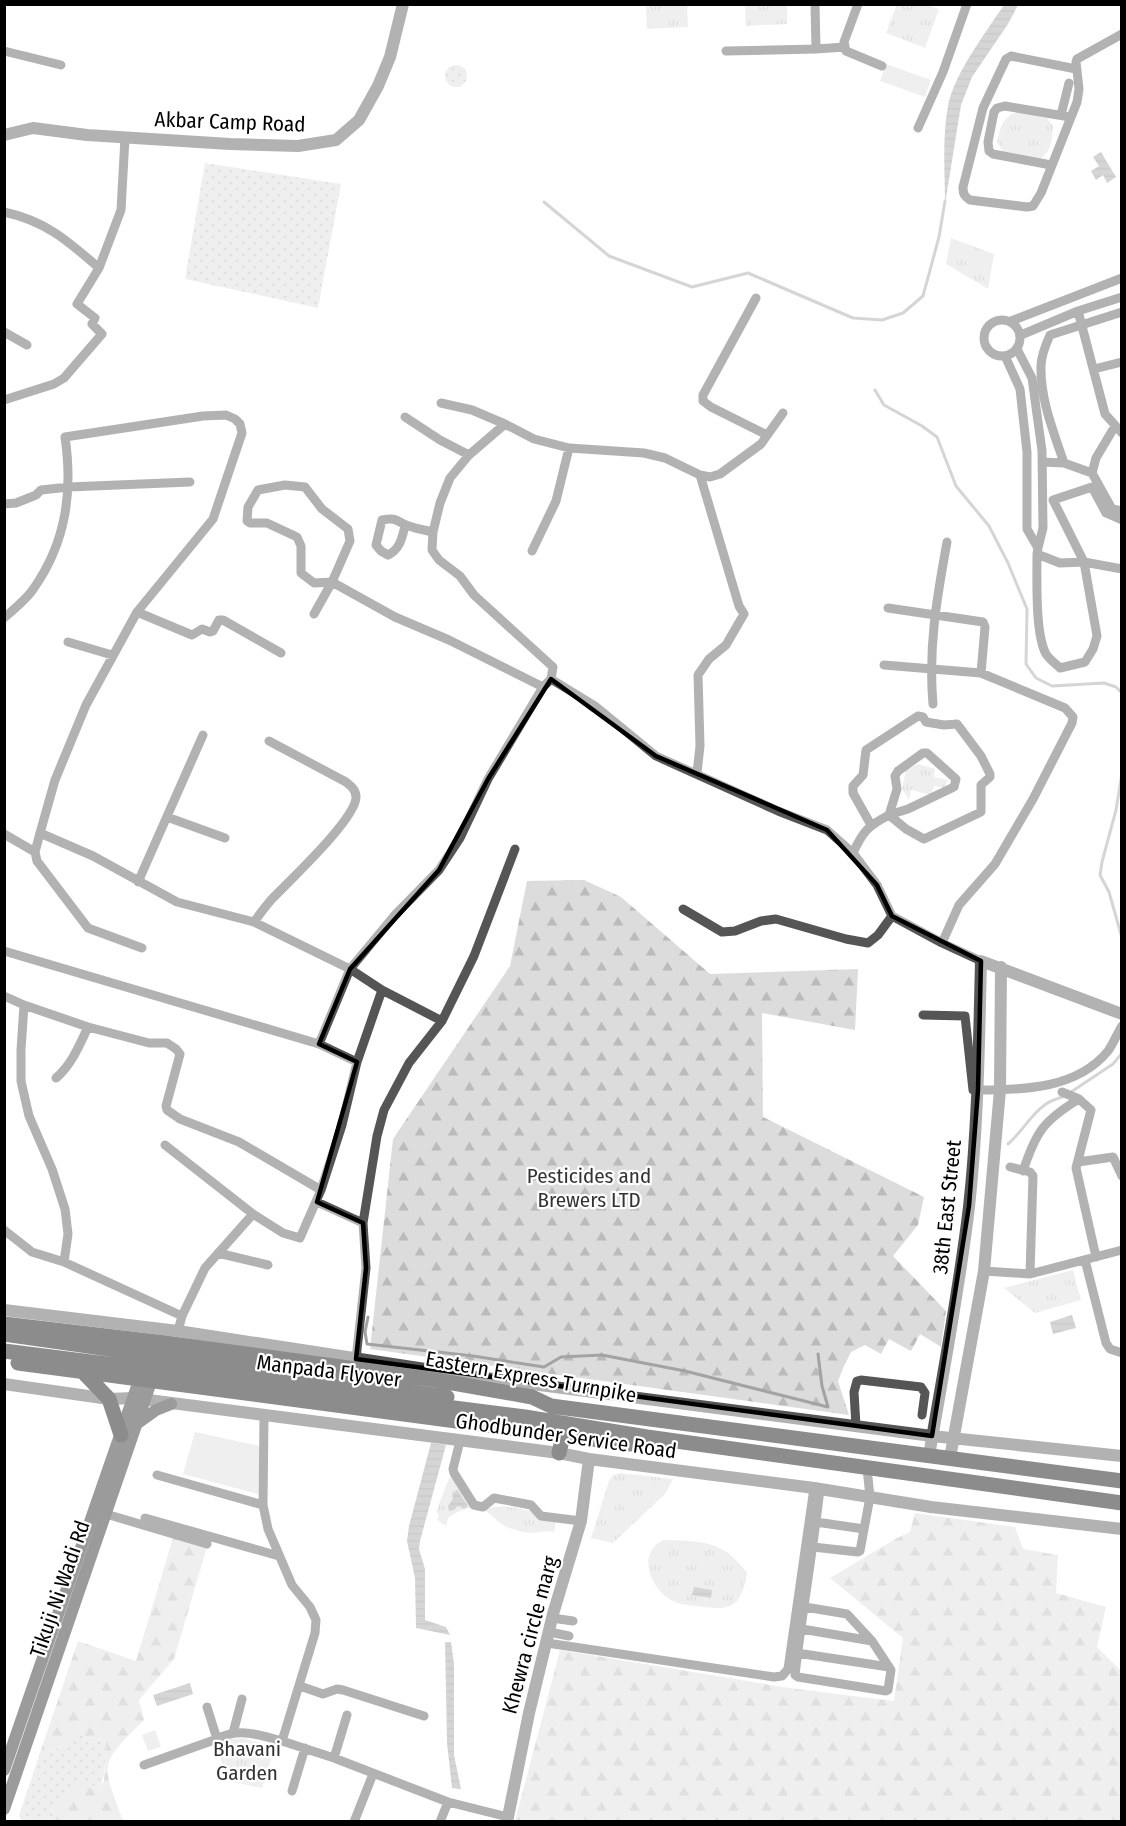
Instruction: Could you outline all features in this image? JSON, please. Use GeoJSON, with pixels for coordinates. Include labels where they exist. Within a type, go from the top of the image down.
{"type":"FeatureCollection","features":[{"type":"Feature","properties":{"kind":"main road","name":"Eastern Express Turnpike"},"geometry":{"type":"LineString","coordinates":[[4,1324],[476,1381],[532,1397],[551,1406],[1122,1481]]}},
{"type":"Feature","properties":{"kind":"main road","name":"Manpada Flyover"},"geometry":{"type":"LineString","coordinates":[[4,1334],[528,1413],[647,1437]]}},
{"type":"Feature","properties":{"kind":"main road","name":"Tikuji Ni Wadi Rd"},"geometry":{"type":"LineString","coordinates":[[4,1770],[121,1435],[139,1399],[159,1342]]}},
{"type":"Feature","properties":{"kind":"main road","name":"Manpada Flyover"},"geometry":{"type":"LineString","coordinates":[[4,1351],[528,1413],[551,1406]]}},
{"type":"Feature","properties":{"kind":"main road"},"geometry":{"type":"LineString","coordinates":[[262,1395],[267,1357]]}},
{"type":"Feature","properties":{"kind":"main road"},"geometry":{"type":"LineString","coordinates":[[4,1362],[630,1444],[647,1437],[1122,1503]]}},
{"type":"Feature","properties":{"kind":"main road"},"geometry":{"type":"LineString","coordinates":[[84,1372],[109,1399],[121,1435]]}},
{"type":"Feature","properties":{"kind":"main road","name":"Tikuji Ni Wadi Rd"},"geometry":{"type":"LineString","coordinates":[[4,1809],[136,1425],[139,1399]]}},
{"type":"Feature","properties":{"kind":"main road"},"geometry":{"type":"LineString","coordinates":[[136,1425],[156,1410],[171,1404]]}},
{"type":"Feature","properties":{"kind":"main road"},"geometry":{"type":"LineString","coordinates":[[559,1454],[563,1436]]}},
{"type":"Feature","properties":{"kind":"street","name":"Akbar Camp Road"},"geometry":{"type":"LineString","coordinates":[[4,135],[33,129],[125,138],[298,146],[336,140],[359,120],[378,86],[390,57],[403,4]]}},
{"type":"Feature","properties":{"kind":"street"},"geometry":{"type":"LineString","coordinates":[[815,4],[816,49]]}},
{"type":"Feature","properties":{"kind":"street"},"geometry":{"type":"LineString","coordinates":[[858,4],[844,46],[849,53],[882,66]]}},
{"type":"Feature","properties":{"kind":"street"},"geometry":{"type":"LineString","coordinates":[[918,128],[967,4]]}},
{"type":"Feature","properties":{"kind":"street"},"geometry":{"type":"LineString","coordinates":[[1066,116],[1078,96],[1076,62],[1081,55],[1122,34]]}},
{"type":"Feature","properties":{"kind":"street"},"geometry":{"type":"LineString","coordinates":[[726,51],[816,49],[844,46]]}},
{"type":"Feature","properties":{"kind":"street"},"geometry":{"type":"LineString","coordinates":[[4,51],[61,65]]}},
{"type":"Feature","properties":{"kind":"street"},"geometry":{"type":"LineString","coordinates":[[1069,83],[1066,116],[1051,165],[1038,200],[1033,206],[970,200],[963,192],[970,151],[983,108],[1006,59],[1011,57],[1076,69]]}},
{"type":"Feature","properties":{"kind":"street"},"geometry":{"type":"LineString","coordinates":[[1051,165],[993,154],[987,147],[994,112],[1000,106],[1066,116]]}},
{"type":"Feature","properties":{"kind":"street"},"geometry":{"type":"LineString","coordinates":[[4,400],[54,384],[64,378],[102,334],[93,324],[95,318],[77,304],[99,268],[121,210],[125,138]]}},
{"type":"Feature","properties":{"kind":"street"},"geometry":{"type":"LineString","coordinates":[[4,212],[34,220],[63,237],[99,268]]}},
{"type":"Feature","properties":{"kind":"street"},"geometry":{"type":"LineString","coordinates":[[1017,349],[1005,356],[998,356],[988,349],[984,338],[985,332],[993,322],[998,320],[1011,321],[1122,278]]}},
{"type":"Feature","properties":{"kind":"street"},"geometry":{"type":"LineString","coordinates":[[1021,335],[1078,311],[1122,297]]}},
{"type":"Feature","properties":{"kind":"street"},"geometry":{"type":"LineString","coordinates":[[756,298],[703,395],[703,401],[767,435]]}},
{"type":"Feature","properties":{"kind":"street"},"geometry":{"type":"LineString","coordinates":[[1078,311],[1105,414],[1118,430],[1096,458],[1092,473]]}},
{"type":"Feature","properties":{"kind":"street"},"geometry":{"type":"LineString","coordinates":[[1064,463],[1045,402],[1041,365],[1050,335],[1122,312]]}},
{"type":"Feature","properties":{"kind":"street"},"geometry":{"type":"LineString","coordinates":[[1011,321],[1021,335],[1017,349],[1032,378],[1042,451],[1043,528],[1038,551],[1037,597],[1040,629],[1046,654],[1060,668],[1085,662],[1093,649],[1097,636],[1084,562],[1053,500],[1092,487],[1106,513],[1122,520]]}},
{"type":"Feature","properties":{"kind":"street"},"geometry":{"type":"LineString","coordinates":[[4,332],[27,345]]}},
{"type":"Feature","properties":{"kind":"street"},"geometry":{"type":"LineString","coordinates":[[1005,356],[1020,389],[1027,452],[1027,529],[1038,551],[1060,563],[1084,562],[1122,569]]}},
{"type":"Feature","properties":{"kind":"street"},"geometry":{"type":"LineString","coordinates":[[1094,369],[1122,362]]}},
{"type":"Feature","properties":{"kind":"street"},"geometry":{"type":"LineString","coordinates":[[441,403],[472,410],[534,439],[569,448],[644,453],[665,458],[700,475],[710,477],[720,474],[761,444],[783,413]]}},
{"type":"Feature","properties":{"kind":"street"},"geometry":{"type":"LineString","coordinates":[[4,618],[33,590],[61,534],[68,505],[69,487],[65,437],[203,416],[226,415],[234,418],[240,424],[242,433],[239,444],[213,519],[137,612],[86,705],[59,770],[35,852],[37,861],[88,928],[142,948]]}},
{"type":"Feature","properties":{"kind":"street"},"geometry":{"type":"LineString","coordinates":[[405,417],[440,440],[469,455]]}},
{"type":"Feature","properties":{"kind":"street"},"geometry":{"type":"LineString","coordinates":[[319,1044],[350,969],[394,916],[439,870],[460,838],[488,779],[543,687],[551,678],[553,667],[474,595],[460,576],[439,560],[432,550],[433,532],[440,503],[450,478],[469,455],[505,424]]}},
{"type":"Feature","properties":{"kind":"street"},"geometry":{"type":"LineString","coordinates":[[532,550],[556,501],[569,448]]}},
{"type":"Feature","properties":{"kind":"street"},"geometry":{"type":"LineString","coordinates":[[1027,452],[1042,451]]}},
{"type":"Feature","properties":{"kind":"street"},"geometry":{"type":"LineString","coordinates":[[1042,462],[1064,463],[1092,473],[1112,509],[1122,511]]}},
{"type":"Feature","properties":{"kind":"street"},"geometry":{"type":"LineString","coordinates":[[697,773],[700,746],[698,675],[709,659],[726,645],[744,614],[739,606],[700,475]]}},
{"type":"Feature","properties":{"kind":"street"},"geometry":{"type":"LineString","coordinates":[[4,504],[15,503],[36,495],[41,490],[190,482]]}},
{"type":"Feature","properties":{"kind":"street"},"geometry":{"type":"LineString","coordinates":[[314,614],[332,582],[350,540],[348,529],[322,509],[305,487],[285,485],[258,490],[248,507],[247,521],[250,524],[267,523],[297,537],[301,546],[301,573],[314,583],[332,582],[395,617],[450,640],[543,687]]}},
{"type":"Feature","properties":{"kind":"street"},"geometry":{"type":"LineString","coordinates":[[405,526],[433,532]]}},
{"type":"Feature","properties":{"kind":"street"},"geometry":{"type":"LineString","coordinates":[[933,704],[930,669],[934,616],[947,542]]}},
{"type":"Feature","properties":{"kind":"street"},"geometry":{"type":"LineString","coordinates":[[888,608],[983,622],[985,627],[981,674]]}},
{"type":"Feature","properties":{"kind":"street"},"geometry":{"type":"LineString","coordinates":[[137,612],[192,635],[202,629],[213,631],[219,620],[223,620],[281,653]]}},
{"type":"Feature","properties":{"kind":"street"},"geometry":{"type":"LineString","coordinates":[[68,642],[112,655]]}},
{"type":"Feature","properties":{"kind":"street"},"geometry":{"type":"LineString","coordinates":[[884,665],[981,674],[1065,708],[1070,712],[1073,720],[1033,799],[995,864],[959,905],[942,944]]}},
{"type":"Feature","properties":{"kind":"street"},"geometry":{"type":"LineString","coordinates":[[551,678],[595,706],[656,756],[778,811],[827,830],[853,853],[877,885],[892,916],[942,944],[1122,1014]]}},
{"type":"Feature","properties":{"kind":"street"},"geometry":{"type":"LineString","coordinates":[[871,825],[853,793],[853,786],[862,775],[866,750],[918,716],[923,717],[926,722],[944,725],[957,724],[981,756],[990,774],[990,777],[981,785],[981,812],[924,839],[906,829],[889,815]]}},
{"type":"Feature","properties":{"kind":"street"},"geometry":{"type":"LineString","coordinates":[[138,882],[203,735]]}},
{"type":"Feature","properties":{"kind":"street"},"geometry":{"type":"LineString","coordinates":[[254,922],[270,901],[314,856],[350,813],[356,796],[354,789],[346,782],[268,741]]}},
{"type":"Feature","properties":{"kind":"street"},"geometry":{"type":"LineString","coordinates":[[853,853],[861,836],[871,825],[954,787],[956,779],[935,758],[923,753],[898,771],[897,789],[889,815]]}},
{"type":"Feature","properties":{"kind":"street"},"geometry":{"type":"LineString","coordinates":[[167,817],[225,838]]}},
{"type":"Feature","properties":{"kind":"street"},"geometry":{"type":"LineString","coordinates":[[40,833],[93,856],[177,902],[254,922],[350,969],[382,990],[442,1021]]}},
{"type":"Feature","properties":{"kind":"street"},"geometry":{"type":"LineString","coordinates":[[4,834],[35,852]]}},
{"type":"Feature","properties":{"kind":"street"},"geometry":{"type":"LineString","coordinates":[[356,1359],[366,1268],[363,1223],[377,1136],[384,1110],[409,1063],[442,1021],[474,956],[515,849]]}},
{"type":"Feature","properties":{"kind":"street"},"geometry":{"type":"LineString","coordinates":[[683,909],[722,932],[735,931],[761,921],[776,919],[868,943],[878,935],[892,916]]}},
{"type":"Feature","properties":{"kind":"street"},"geometry":{"type":"LineString","coordinates":[[4,951],[319,1044],[357,1062]]}},
{"type":"Feature","properties":{"kind":"street","name":"38th East Street"},"geometry":{"type":"LineString","coordinates":[[928,1456],[953,1322],[969,1206],[981,960]]}},
{"type":"Feature","properties":{"kind":"street","name":"38th East Street"},"geometry":{"type":"LineString","coordinates":[[950,1458],[984,1271],[1000,1090],[1001,967]]}},
{"type":"Feature","properties":{"kind":"street"},"geometry":{"type":"LineString","coordinates":[[165,1145],[253,1215],[283,1233],[300,1238],[321,1190],[342,1125],[357,1062],[382,990]]}},
{"type":"Feature","properties":{"kind":"street"},"geometry":{"type":"LineString","coordinates":[[4,996],[88,1027],[149,1043],[167,1043],[180,1054],[169,1092],[167,1110],[180,1119],[239,1142],[321,1190]]}},
{"type":"Feature","properties":{"kind":"street"},"geometry":{"type":"LineString","coordinates":[[24,1005],[21,1081],[28,1116],[52,1169],[65,1209],[68,1234],[64,1262]]}},
{"type":"Feature","properties":{"kind":"street"},"geometry":{"type":"LineString","coordinates":[[923,1015],[965,1016],[976,1090],[1050,1085],[1062,1081],[1090,1066],[1108,1050],[1122,1026]]}},
{"type":"Feature","properties":{"kind":"street"},"geometry":{"type":"LineString","coordinates":[[56,1078],[66,1070],[88,1027]]}},
{"type":"Feature","properties":{"kind":"street"},"geometry":{"type":"LineString","coordinates":[[1062,1092],[1079,1099],[1091,1110],[1076,1168],[1096,1257]]}},
{"type":"Feature","properties":{"kind":"street"},"geometry":{"type":"LineString","coordinates":[[1023,1171],[1032,1143],[1043,1126],[1050,1118],[1079,1099]]}},
{"type":"Feature","properties":{"kind":"street"},"geometry":{"type":"LineString","coordinates":[[1078,1162],[1113,1157],[1122,1176]]}},
{"type":"Feature","properties":{"kind":"street"},"geometry":{"type":"LineString","coordinates":[[1010,1167],[1030,1172],[1033,1176],[1030,1274]]}},
{"type":"Feature","properties":{"kind":"street"},"geometry":{"type":"LineString","coordinates":[[317,1202],[363,1223]]}},
{"type":"Feature","properties":{"kind":"street"},"geometry":{"type":"LineString","coordinates":[[178,1331],[182,1316],[205,1268],[253,1215]]}},
{"type":"Feature","properties":{"kind":"street"},"geometry":{"type":"LineString","coordinates":[[4,1230],[32,1252],[64,1262],[182,1316]]}},
{"type":"Feature","properties":{"kind":"street"},"geometry":{"type":"LineString","coordinates":[[984,1271],[1030,1274],[1122,1250]]}},
{"type":"Feature","properties":{"kind":"street"},"geometry":{"type":"LineString","coordinates":[[218,1253],[268,1265]]}},
{"type":"Feature","properties":{"kind":"street"},"geometry":{"type":"LineString","coordinates":[[1085,1260],[1106,1343],[1110,1349],[1122,1353]]}},
{"type":"Feature","properties":{"kind":"street"},"geometry":{"type":"LineString","coordinates":[[4,1310],[178,1331],[356,1359],[476,1381],[932,1436],[1122,1456]]}},
{"type":"Feature","properties":{"kind":"street"},"geometry":{"type":"LineString","coordinates":[[953,1322],[974,1324]]}},
{"type":"Feature","properties":{"kind":"street"},"geometry":{"type":"LineString","coordinates":[[856,1426],[854,1392],[857,1381],[861,1380],[921,1387],[925,1393],[922,1415]]}},
{"type":"Feature","properties":{"kind":"street","name":"Ghodbunder Service Road"},"geometry":{"type":"LineString","coordinates":[[4,1384],[109,1399],[139,1399],[265,1420],[460,1441],[817,1488],[931,1507],[1122,1529]]}},
{"type":"Feature","properties":{"kind":"street"},"geometry":{"type":"LineString","coordinates":[[265,1420],[262,1461],[263,1505],[268,1529],[291,1585],[310,1607],[316,1620],[315,1633],[282,1741]]}},
{"type":"Feature","properties":{"kind":"street"},"geometry":{"type":"LineString","coordinates":[[460,1441],[453,1468],[454,1473],[474,1505],[483,1507],[494,1498],[531,1505],[541,1516],[581,1521]]}},
{"type":"Feature","properties":{"kind":"street","name":"Khewra circle marg"},"geometry":{"type":"LineString","coordinates":[[508,1819],[529,1713],[552,1618],[581,1521],[589,1459]]}},
{"type":"Feature","properties":{"kind":"street"},"geometry":{"type":"LineString","coordinates":[[813,1547],[860,1551],[870,1497],[867,1468]]}},
{"type":"Feature","properties":{"kind":"street"},"geometry":{"type":"LineString","coordinates":[[157,1475],[263,1505]]}},
{"type":"Feature","properties":{"kind":"street"},"geometry":{"type":"LineString","coordinates":[[805,1607],[847,1614],[872,1641],[891,1670],[886,1692],[795,1675],[816,1522],[817,1488]]}},
{"type":"Feature","properties":{"kind":"street"},"geometry":{"type":"LineString","coordinates":[[548,1637],[774,1677],[782,1676],[788,1669],[817,1488]]}},
{"type":"Feature","properties":{"kind":"street"},"geometry":{"type":"LineString","coordinates":[[106,1514],[207,1544]]}},
{"type":"Feature","properties":{"kind":"street"},"geometry":{"type":"LineString","coordinates":[[145,1518],[279,1556]]}},
{"type":"Feature","properties":{"kind":"street"},"geometry":{"type":"LineString","coordinates":[[816,1522],[864,1529]]}},
{"type":"Feature","properties":{"kind":"street"},"geometry":{"type":"LineString","coordinates":[[552,1618],[573,1621]]}},
{"type":"Feature","properties":{"kind":"street"},"geometry":{"type":"LineString","coordinates":[[802,1629],[872,1641]]}},
{"type":"Feature","properties":{"kind":"street"},"geometry":{"type":"LineString","coordinates":[[548,1637],[570,1636]]}},
{"type":"Feature","properties":{"kind":"street"},"geometry":{"type":"LineString","coordinates":[[798,1653],[889,1667]]}},
{"type":"Feature","properties":{"kind":"street"},"geometry":{"type":"LineString","coordinates":[[300,1686],[323,1694],[337,1689],[343,1690],[424,1716]]}},
{"type":"Feature","properties":{"kind":"street"},"geometry":{"type":"LineString","coordinates":[[233,1733],[242,1699]]}},
{"type":"Feature","properties":{"kind":"street"},"geometry":{"type":"LineString","coordinates":[[207,1707],[217,1739]]}},
{"type":"Feature","properties":{"kind":"street"},"geometry":{"type":"LineString","coordinates":[[334,1758],[347,1715]]}},
{"type":"Feature","properties":{"kind":"street"},"geometry":{"type":"LineString","coordinates":[[144,1765],[233,1733],[241,1731],[255,1733],[334,1758],[448,1802],[508,1819]]}},
{"type":"Feature","properties":{"kind":"street"},"geometry":{"type":"LineString","coordinates":[[292,1791],[305,1748]]}},
{"type":"Feature","properties":{"kind":"street"},"geometry":{"type":"LineString","coordinates":[[354,1821],[373,1774]]}},
{"type":"Feature","properties":{"kind":"street"},"geometry":{"type":"LineString","coordinates":[[440,1821],[448,1802]]}},
{"type":"Feature","properties":{"kind":"highlighted area"},"geometry":{"type":"Polygon","coordinates":[[[551,679],[656,756],[827,830],[877,885],[892,916],[981,961],[978,1090],[969,1206],[932,1436],[356,1359],[366,1268],[363,1223],[317,1202],[357,1062],[319,1044],[350,969],[439,870],[488,779],[551,679]]]}},
{"type":"Feature","properties":{"kind":"green space"},"geometry":{"type":"Polygon","coordinates":[[[897,4],[927,5],[939,9],[925,48],[886,33],[897,4]]]}},
{"type":"Feature","properties":{"kind":"green space"},"geometry":{"type":"Polygon","coordinates":[[[646,5],[687,5],[688,27],[647,29],[646,5]]]}},
{"type":"Feature","properties":{"kind":"green space"},"geometry":{"type":"Polygon","coordinates":[[[745,5],[787,5],[787,24],[746,26],[745,5]]]}},
{"type":"Feature","properties":{"kind":"green space"},"geometry":{"type":"Polygon","coordinates":[[[886,64],[931,80],[925,97],[880,81],[886,64]]]}},
{"type":"Feature","properties":{"kind":"green space"},"geometry":{"type":"Polygon","coordinates":[[[456,65],[466,72],[467,76],[460,86],[456,87],[446,80],[445,76],[452,66],[456,65]]]}},
{"type":"Feature","properties":{"kind":"green space"},"geometry":{"type":"Polygon","coordinates":[[[1020,111],[1047,118],[1053,126],[1050,147],[1035,162],[1005,155],[997,142],[1003,122],[1020,111]]]}},
{"type":"Feature","properties":{"kind":"green space"},"geometry":{"type":"Polygon","coordinates":[[[205,163],[341,184],[318,308],[185,279],[205,163]]]}},
{"type":"Feature","properties":{"kind":"green space"},"geometry":{"type":"Polygon","coordinates":[[[951,238],[994,254],[988,289],[946,264],[951,238]]]}},
{"type":"Feature","properties":{"kind":"green space"},"geometry":{"type":"Polygon","coordinates":[[[918,764],[935,769],[934,777],[947,780],[945,788],[934,786],[931,795],[911,790],[909,800],[902,789],[906,770],[918,764]]]}},
{"type":"Feature","properties":{"kind":"green space","name":"Pesticides and Brewers LTD"},"geometry":{"type":"Polygon","coordinates":[[[584,880],[621,897],[710,974],[858,969],[855,1030],[762,1013],[763,1117],[924,1197],[918,1225],[893,1256],[946,1311],[941,1347],[920,1334],[911,1351],[889,1339],[881,1354],[865,1345],[851,1352],[838,1381],[849,1415],[370,1349],[393,1139],[510,966],[527,881],[584,880]]]}},
{"type":"Feature","properties":{"kind":"green space"},"geometry":{"type":"Polygon","coordinates":[[[1073,1270],[1081,1300],[1035,1313],[1004,1288],[1073,1270]]]}},
{"type":"Feature","properties":{"kind":"green space"},"geometry":{"type":"Polygon","coordinates":[[[195,1432],[260,1446],[258,1494],[183,1474],[195,1432]]]}},
{"type":"Feature","properties":{"kind":"green space"},"geometry":{"type":"Polygon","coordinates":[[[621,1473],[673,1479],[666,1493],[613,1543],[591,1538],[609,1481],[613,1475],[621,1473]]]}},
{"type":"Feature","properties":{"kind":"green space"},"geometry":{"type":"Polygon","coordinates":[[[449,1478],[455,1478],[476,1508],[505,1507],[527,1511],[556,1522],[554,1532],[527,1533],[511,1529],[485,1511],[474,1508],[463,1510],[448,1518],[446,1526],[437,1520],[439,1514],[436,1512],[449,1478]]]}},
{"type":"Feature","properties":{"kind":"green space"},"geometry":{"type":"Polygon","coordinates":[[[915,1513],[1015,1527],[1023,1549],[1058,1555],[1056,1593],[1106,1607],[1097,1647],[1121,1671],[1122,1812],[1120,1821],[515,1821],[560,1650],[789,1688],[894,1701],[903,1638],[830,1578],[910,1532],[915,1513]]]}},
{"type":"Feature","properties":{"kind":"green space"},"geometry":{"type":"Polygon","coordinates":[[[173,1538],[207,1547],[174,1659],[139,1700],[144,1720],[118,1747],[108,1765],[108,1775],[123,1821],[52,1821],[58,1801],[77,1784],[91,1785],[99,1789],[104,1781],[106,1742],[85,1736],[73,1736],[58,1749],[41,1750],[78,1641],[136,1661],[173,1538]]]}},
{"type":"Feature","properties":{"kind":"green space"},"geometry":{"type":"Polygon","coordinates":[[[664,1540],[711,1544],[729,1554],[747,1573],[737,1601],[732,1605],[717,1608],[685,1605],[669,1599],[656,1586],[648,1560],[656,1545],[664,1540]]]}},
{"type":"Feature","properties":{"kind":"green space"},"geometry":{"type":"Polygon","coordinates":[[[155,1730],[161,1747],[148,1751],[142,1735],[155,1730]]]}},
{"type":"Feature","properties":{"kind":"green space"},"geometry":{"type":"Polygon","coordinates":[[[73,1736],[85,1736],[106,1742],[104,1772],[99,1789],[91,1785],[59,1801],[52,1821],[22,1821],[19,1816],[41,1750],[58,1749],[73,1736]]]}},
{"type":"Feature","properties":{"kind":"green space","name":"Bhavani Garden"},"geometry":{"type":"Polygon","coordinates":[[[243,1738],[275,1747],[262,1788],[219,1779],[223,1766],[215,1744],[243,1738]]]}},
{"type":"Feature","properties":{"kind":"shaded area"},"geometry":{"type":"Polygon","coordinates":[[[1004,5],[1018,5],[1008,24],[972,77],[961,105],[945,204],[945,131],[951,94],[972,54],[1004,5]]]}},
{"type":"Feature","properties":{"kind":"shaded area"},"geometry":{"type":"Polygon","coordinates":[[[1101,152],[1116,177],[1107,183],[1103,175],[1096,180],[1091,171],[1099,166],[1093,157],[1101,152]]]}},
{"type":"Feature","properties":{"kind":"shaded area"},"geometry":{"type":"Polygon","coordinates":[[[1072,1315],[1076,1328],[1053,1334],[1050,1322],[1072,1315]]]}},
{"type":"Feature","properties":{"kind":"shaded area"},"geometry":{"type":"Polygon","coordinates":[[[431,1443],[446,1445],[419,1549],[425,1569],[425,1620],[446,1627],[450,1635],[416,1628],[415,1578],[407,1541],[431,1443]]]}},
{"type":"Feature","properties":{"kind":"shaded area"},"geometry":{"type":"Polygon","coordinates":[[[457,1490],[468,1506],[464,1509],[458,1506],[449,1511],[448,1506],[453,1499],[452,1494],[457,1490]]]}},
{"type":"Feature","properties":{"kind":"shaded area"},"geometry":{"type":"Polygon","coordinates":[[[694,1587],[712,1590],[711,1598],[692,1595],[694,1587]]]}},
{"type":"Feature","properties":{"kind":"shaded area"},"geometry":{"type":"Polygon","coordinates":[[[445,1642],[451,1642],[454,1664],[454,1755],[461,1789],[452,1788],[447,1743],[445,1642]]]}},
{"type":"Feature","properties":{"kind":"shaded area"},"geometry":{"type":"Polygon","coordinates":[[[190,1683],[193,1694],[157,1706],[153,1695],[190,1683]]]}},
{"type":"Feature","properties":{"kind":"waterway"},"geometry":{"type":"LineString","coordinates":[[544,202],[609,256],[692,287],[748,273],[853,318],[882,320],[903,313],[923,296],[939,237],[945,201]]}},
{"type":"Feature","properties":{"kind":"waterway"},"geometry":{"type":"LineString","coordinates":[[875,390],[884,405],[937,437],[956,486],[989,526],[1008,563],[1027,609],[1026,664],[1036,678],[1052,686],[1104,683],[1116,687],[1122,693]]}},
{"type":"Feature","properties":{"kind":"waterway"},"geometry":{"type":"LineString","coordinates":[[1122,773],[1116,810],[1100,875],[1109,892],[1122,938]]}},
{"type":"Feature","properties":{"kind":"waterway"},"geometry":{"type":"LineString","coordinates":[[1071,1092],[1113,1064],[1122,1053]]}},
{"type":"Feature","properties":{"kind":"waterway"},"geometry":{"type":"LineString","coordinates":[[1008,1144],[1041,1108],[1065,1096]]}},
{"type":"Feature","properties":{"kind":"waterway"},"geometry":{"type":"LineString","coordinates":[[368,1317],[365,1332],[367,1344],[544,1367],[561,1357],[602,1355],[685,1371],[828,1407],[822,1386],[818,1354]]}}]}
